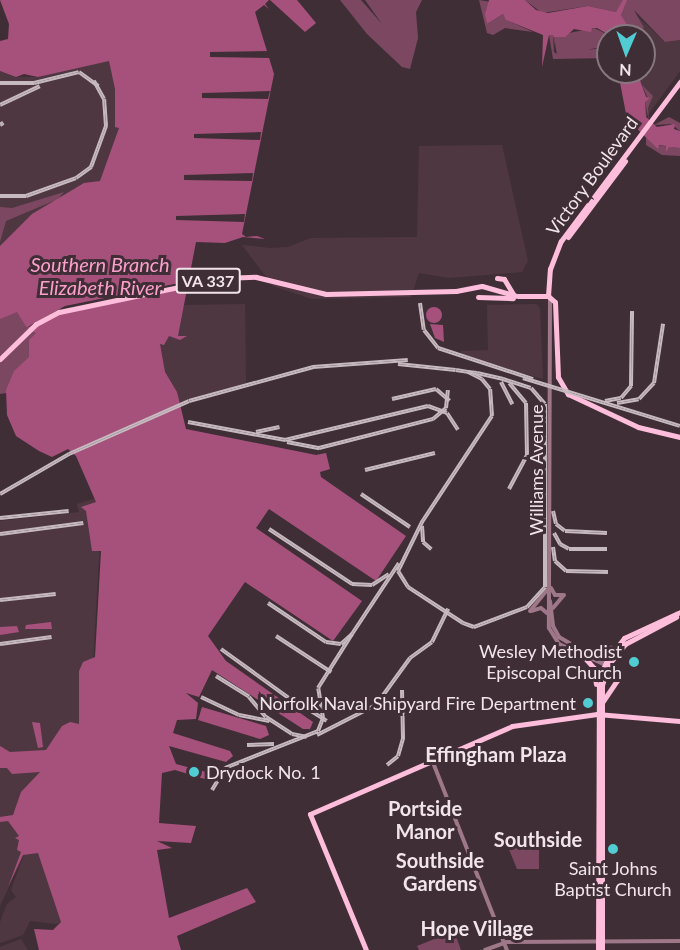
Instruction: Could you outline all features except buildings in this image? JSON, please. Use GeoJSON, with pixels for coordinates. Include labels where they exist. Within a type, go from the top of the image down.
{"type":"FeatureCollection","features":[{"type":"Feature","properties":{"kind":"main road","name":"Victory Boulevard"},"geometry":{"type":"LineString","coordinates":[[549,296],[548,281],[557,253],[680,82]]}},
{"type":"Feature","properties":{"kind":"main road","name":"Victory Boulevard"},"geometry":{"type":"LineString","coordinates":[[655,118],[680,87]]}},
{"type":"Feature","properties":{"kind":"main road","name":"Victory Boulevard"},"geometry":{"type":"LineString","coordinates":[[549,296],[557,253]]}},
{"type":"Feature","properties":{"kind":"main road","name":"VA 337"},"geometry":{"type":"LineString","coordinates":[[0,358],[36,324],[59,312],[222,278],[262,278],[326,294],[434,292],[483,286],[520,296],[549,296]]}},
{"type":"Feature","properties":{"kind":"main road"},"geometry":{"type":"LineString","coordinates":[[493,288],[504,285],[497,278],[504,279],[507,285],[520,296]]}},
{"type":"Feature","properties":{"kind":"main road"},"geometry":{"type":"LineString","coordinates":[[483,286],[487,295],[478,297],[520,296],[544,291],[548,281]]}},
{"type":"Feature","properties":{"kind":"main road"},"geometry":{"type":"LineString","coordinates":[[504,293],[507,285]]}},
{"type":"Feature","properties":{"kind":"main road"},"geometry":{"type":"LineString","coordinates":[[549,296],[552,305],[557,371],[566,392],[638,427],[680,437]]}},
{"type":"Feature","properties":{"kind":"main road"},"geometry":{"type":"LineString","coordinates":[[600,712],[595,670],[587,657],[604,655],[629,635],[680,613]]}},
{"type":"Feature","properties":{"kind":"main road"},"geometry":{"type":"LineString","coordinates":[[600,950],[600,712],[606,666],[640,630]]}},
{"type":"Feature","properties":{"kind":"main road"},"geometry":{"type":"LineString","coordinates":[[597,694],[606,666],[629,635]]}},
{"type":"Feature","properties":{"kind":"main road"},"geometry":{"type":"LineString","coordinates":[[600,712],[617,676],[606,666]]}},
{"type":"Feature","properties":{"kind":"main road"},"geometry":{"type":"LineString","coordinates":[[366,950],[310,814],[512,726],[600,712],[680,721]]}},
{"type":"Feature","properties":{"kind":"main road"},"geometry":{"type":"LineString","coordinates":[[586,715],[599,729]]}},
{"type":"Feature","properties":{"kind":"main road"},"geometry":{"type":"LineString","coordinates":[[599,729],[607,719],[618,715]]}},
{"type":"Feature","properties":{"kind":"street","name":"Williams Avenue"},"geometry":{"type":"LineString","coordinates":[[552,305],[549,320],[550,601],[548,617],[554,640],[606,666]]}},
{"type":"Feature","properties":{"kind":"street"},"geometry":{"type":"LineString","coordinates":[[550,581],[552,592],[564,596],[552,612]]}},
{"type":"Feature","properties":{"kind":"street"},"geometry":{"type":"LineString","coordinates":[[548,617],[543,608],[530,611],[544,598],[550,581]]}},
{"type":"Feature","properties":{"kind":"street","name":"Williams Avenue"},"geometry":{"type":"LineString","coordinates":[[550,601],[559,637],[587,657]]}},
{"type":"Feature","properties":{"kind":"street"},"geometry":{"type":"LineString","coordinates":[[432,760],[507,942],[507,950]]}},
{"type":"Feature","properties":{"kind":"street"},"geometry":{"type":"LineString","coordinates":[[485,950],[507,942],[680,941]]}},
{"type":"Feature","properties":{"kind":"shaded area"},"geometry":{"type":"Polygon","coordinates":[[[340,0],[361,0],[382,24],[365,0],[422,0],[416,12],[418,38],[410,69],[402,67],[367,34],[340,0]]]}},
{"type":"Feature","properties":{"kind":"shaded area"},"geometry":{"type":"Polygon","coordinates":[[[479,0],[491,2],[486,10],[487,24],[503,14],[507,20],[533,32],[505,28],[493,35],[487,33],[479,0]]]}},
{"type":"Feature","properties":{"kind":"shaded area"},"geometry":{"type":"Polygon","coordinates":[[[525,0],[680,0],[680,40],[665,42],[656,33],[656,24],[648,24],[634,10],[642,24],[625,24],[621,15],[623,3],[616,12],[588,6],[542,13],[525,0]]]}},
{"type":"Feature","properties":{"kind":"shaded area"},"geometry":{"type":"Polygon","coordinates":[[[620,0],[646,24],[627,24],[620,0]]]}},
{"type":"Feature","properties":{"kind":"shaded area"},"geometry":{"type":"Polygon","coordinates":[[[596,29],[596,48],[588,50],[596,49],[596,58],[553,59],[549,35],[553,35],[554,52],[557,54],[554,36],[596,29]]]}},
{"type":"Feature","properties":{"kind":"shaded area"},"geometry":{"type":"Polygon","coordinates":[[[656,34],[665,42],[680,40],[680,71],[645,119],[638,84],[656,84],[656,34]]]}},
{"type":"Feature","properties":{"kind":"shaded area"},"geometry":{"type":"Polygon","coordinates":[[[89,60],[119,60],[134,124],[114,178],[82,185],[0,247],[0,71],[16,77],[38,77],[89,60]]]}},
{"type":"Feature","properties":{"kind":"shaded area"},"geometry":{"type":"Polygon","coordinates":[[[642,85],[653,96],[648,108],[649,121],[645,102],[648,98],[642,85]]]}},
{"type":"Feature","properties":{"kind":"shaded area"},"geometry":{"type":"Polygon","coordinates":[[[669,117],[680,123],[680,131],[671,124],[654,125],[669,117]]]}},
{"type":"Feature","properties":{"kind":"shaded area"},"geometry":{"type":"Polygon","coordinates":[[[646,134],[655,145],[680,148],[680,156],[662,155],[646,145],[646,134]]]}},
{"type":"Feature","properties":{"kind":"shaded area"},"geometry":{"type":"Polygon","coordinates":[[[502,145],[528,261],[522,272],[449,278],[419,273],[411,297],[312,299],[273,286],[242,245],[270,248],[288,247],[311,238],[417,237],[419,146],[502,145]]]}},
{"type":"Feature","properties":{"kind":"shaded area"},"geometry":{"type":"Polygon","coordinates":[[[64,192],[58,199],[6,221],[0,242],[0,207],[12,208],[64,192]]]}},
{"type":"Feature","properties":{"kind":"shaded area"},"geometry":{"type":"Polygon","coordinates":[[[245,304],[246,383],[176,404],[153,365],[163,334],[183,305],[245,304]]]}},
{"type":"Feature","properties":{"kind":"shaded area"},"geometry":{"type":"Polygon","coordinates":[[[536,304],[540,308],[543,379],[461,355],[461,351],[488,350],[487,305],[536,304]]]}},
{"type":"Feature","properties":{"kind":"shaded area"},"geometry":{"type":"Polygon","coordinates":[[[18,311],[36,333],[30,357],[7,393],[0,394],[0,317],[18,311]]]}},
{"type":"Feature","properties":{"kind":"shaded area"},"geometry":{"type":"Polygon","coordinates":[[[96,498],[101,520],[92,683],[72,918],[56,924],[30,921],[23,935],[0,943],[0,922],[7,904],[16,897],[11,890],[25,852],[0,906],[0,521],[79,512],[77,504],[96,498]]]}},
{"type":"Feature","properties":{"kind":"shaded area"},"geometry":{"type":"Polygon","coordinates":[[[539,831],[539,869],[517,869],[506,842],[539,831]]]}},
{"type":"Feature","properties":{"kind":"shaded area"},"geometry":{"type":"Polygon","coordinates":[[[454,931],[461,950],[419,950],[417,946],[454,931]]]}},
{"type":"Feature","properties":{"kind":"shaded area"},"geometry":{"type":"Polygon","coordinates":[[[21,939],[28,950],[0,950],[0,947],[21,939]]]}},
{"type":"Feature","properties":{"kind":"water","name":"Southern Branch Elizabeth River"},"geometry":{"type":"Polygon","coordinates":[[[0,0],[269,0],[265,4],[269,9],[264,5],[255,12],[274,74],[242,234],[246,237],[257,236],[265,239],[243,237],[225,243],[196,242],[178,336],[187,336],[180,340],[169,336],[164,345],[160,344],[165,372],[177,392],[186,429],[316,455],[326,453],[330,469],[320,472],[321,477],[406,536],[376,581],[269,509],[256,528],[362,601],[333,641],[245,582],[208,636],[226,661],[313,722],[310,729],[303,729],[212,670],[199,697],[186,693],[198,703],[196,719],[177,720],[173,733],[230,751],[233,756],[226,762],[169,746],[176,764],[210,773],[208,780],[175,770],[162,773],[159,823],[196,826],[191,843],[157,841],[172,848],[157,850],[169,918],[247,888],[256,902],[177,936],[181,950],[39,950],[34,929],[53,930],[61,922],[38,853],[23,855],[8,887],[21,852],[17,850],[19,840],[15,838],[19,836],[8,821],[0,822],[0,817],[13,815],[21,792],[40,772],[12,774],[7,768],[0,768],[0,746],[10,752],[46,750],[62,726],[70,722],[79,724],[79,671],[83,662],[95,657],[101,551],[92,551],[86,511],[81,507],[96,502],[76,456],[68,449],[52,457],[39,451],[16,436],[7,415],[6,390],[14,371],[29,357],[29,340],[36,333],[27,328],[17,312],[0,319],[0,246],[32,214],[84,183],[100,181],[119,128],[115,127],[115,89],[109,61],[38,77],[24,74],[16,77],[0,71],[0,41],[8,39],[9,24],[0,0]]]}},
{"type":"Feature","properties":{"kind":"water"},"geometry":{"type":"Polygon","coordinates":[[[270,0],[297,0],[316,23],[305,32],[270,0]]]}},
{"type":"Feature","properties":{"kind":"water"},"geometry":{"type":"Polygon","coordinates":[[[489,0],[525,0],[536,10],[548,13],[588,6],[616,12],[623,0],[627,0],[621,15],[626,24],[596,24],[596,28],[592,28],[591,32],[574,29],[565,37],[554,37],[557,54],[553,35],[549,35],[542,67],[543,35],[506,20],[503,14],[487,24],[485,14],[489,0]]]}},
{"type":"Feature","properties":{"kind":"water"},"geometry":{"type":"Polygon","coordinates":[[[620,84],[641,84],[646,97],[650,98],[645,102],[646,117],[657,127],[675,124],[674,129],[680,131],[680,148],[669,147],[666,152],[666,146],[659,145],[658,149],[630,122],[624,124],[627,119],[620,84]]]}},
{"type":"Feature","properties":{"kind":"water"},"geometry":{"type":"Polygon","coordinates":[[[431,307],[437,307],[442,315],[440,321],[431,323],[426,318],[426,312],[431,307]]]}},
{"type":"Feature","properties":{"kind":"water"},"geometry":{"type":"Polygon","coordinates":[[[430,324],[443,325],[444,342],[435,338],[430,324]]]}},
{"type":"Feature","properties":{"kind":"water"},"geometry":{"type":"Polygon","coordinates":[[[51,622],[52,629],[25,629],[26,625],[51,622]]]}},
{"type":"Feature","properties":{"kind":"water"},"geometry":{"type":"Polygon","coordinates":[[[17,626],[19,632],[0,635],[0,627],[17,626]]]}},
{"type":"Feature","properties":{"kind":"water"},"geometry":{"type":"Polygon","coordinates":[[[202,707],[266,726],[269,735],[260,739],[198,720],[202,707]]]}},
{"type":"Feature","properties":{"kind":"water"},"geometry":{"type":"Polygon","coordinates":[[[32,722],[40,723],[43,747],[38,748],[32,722]]]}},
{"type":"Feature","properties":{"kind":"pier"},"geometry":{"type":"Polygon","coordinates":[[[268,51],[270,58],[210,57],[210,52],[268,51]]]}},
{"type":"Feature","properties":{"kind":"pier"},"geometry":{"type":"Polygon","coordinates":[[[270,91],[268,99],[202,98],[202,93],[270,91]]]}},
{"type":"Feature","properties":{"kind":"pier"},"geometry":{"type":"Polygon","coordinates":[[[261,132],[260,140],[194,138],[194,134],[261,132]]]}},
{"type":"Feature","properties":{"kind":"pier"},"geometry":{"type":"Polygon","coordinates":[[[253,173],[252,181],[184,180],[184,175],[253,173]]]}},
{"type":"Feature","properties":{"kind":"pier"},"geometry":{"type":"Polygon","coordinates":[[[245,214],[244,222],[176,220],[176,216],[245,214]]]}},
{"type":"Feature","properties":{"kind":"pier"},"geometry":{"type":"Polygon","coordinates":[[[189,281],[188,287],[66,311],[24,329],[65,306],[189,281]]]}},
{"type":"Feature","properties":{"kind":"pier"},"geometry":{"type":"Polygon","coordinates":[[[180,404],[75,453],[69,454],[163,411],[180,404]]]}},
{"type":"Feature","properties":{"kind":"railway"},"geometry":{"type":"LineString","coordinates":[[0,83],[34,83],[79,72],[98,86]]}},
{"type":"Feature","properties":{"kind":"railway"},"geometry":{"type":"LineString","coordinates":[[0,196],[26,196],[76,178],[91,167],[106,126],[104,99],[94,81]]}},
{"type":"Feature","properties":{"kind":"railway"},"geometry":{"type":"LineString","coordinates":[[0,105],[40,86]]}},
{"type":"Feature","properties":{"kind":"railway"},"geometry":{"type":"LineString","coordinates":[[420,303],[424,330],[438,348],[533,379]]}},
{"type":"Feature","properties":{"kind":"railway"},"geometry":{"type":"LineString","coordinates":[[605,401],[621,398],[631,386],[632,311]]}},
{"type":"Feature","properties":{"kind":"railway"},"geometry":{"type":"LineString","coordinates":[[617,403],[639,399],[654,383],[663,324]]}},
{"type":"Feature","properties":{"kind":"railway"},"geometry":{"type":"LineString","coordinates":[[0,494],[69,454],[189,401],[313,367],[408,360]]}},
{"type":"Feature","properties":{"kind":"railway"},"geometry":{"type":"LineString","coordinates":[[398,364],[456,370],[477,373],[503,379],[531,388],[545,404],[545,587],[527,607],[474,627],[463,623],[408,587],[398,571],[422,522],[492,416],[490,389],[482,379],[468,372]]}},
{"type":"Feature","properties":{"kind":"railway"},"geometry":{"type":"LineString","coordinates":[[523,378],[680,426]]}},
{"type":"Feature","properties":{"kind":"railway"},"geometry":{"type":"LineString","coordinates":[[501,382],[512,404]]}},
{"type":"Feature","properties":{"kind":"railway"},"geometry":{"type":"LineString","coordinates":[[509,383],[526,403],[527,455],[509,489]]}},
{"type":"Feature","properties":{"kind":"railway"},"geometry":{"type":"LineString","coordinates":[[392,399],[436,389],[450,401]]}},
{"type":"Feature","properties":{"kind":"railway"},"geometry":{"type":"LineString","coordinates":[[287,442],[319,448],[433,419],[446,408],[448,390]]}},
{"type":"Feature","properties":{"kind":"railway"},"geometry":{"type":"LineString","coordinates":[[188,422],[285,440],[428,406],[447,413],[458,430]]}},
{"type":"Feature","properties":{"kind":"railway"},"geometry":{"type":"LineString","coordinates":[[256,432],[279,427]]}},
{"type":"Feature","properties":{"kind":"railway"},"geometry":{"type":"LineString","coordinates":[[365,470],[435,453]]}},
{"type":"Feature","properties":{"kind":"railway"},"geometry":{"type":"LineString","coordinates":[[361,494],[410,527]]}},
{"type":"Feature","properties":{"kind":"railway"},"geometry":{"type":"LineString","coordinates":[[0,518],[69,511]]}},
{"type":"Feature","properties":{"kind":"railway"},"geometry":{"type":"LineString","coordinates":[[553,511],[556,524],[565,531],[607,533]]}},
{"type":"Feature","properties":{"kind":"railway"},"geometry":{"type":"LineString","coordinates":[[0,534],[83,523]]}},
{"type":"Feature","properties":{"kind":"railway"},"geometry":{"type":"LineString","coordinates":[[422,526],[423,542],[431,549]]}},
{"type":"Feature","properties":{"kind":"railway"},"geometry":{"type":"LineString","coordinates":[[269,529],[352,584],[372,585],[389,574]]}},
{"type":"Feature","properties":{"kind":"railway"},"geometry":{"type":"LineString","coordinates":[[554,533],[560,544],[569,549],[607,549]]}},
{"type":"Feature","properties":{"kind":"railway"},"geometry":{"type":"LineString","coordinates":[[553,547],[555,561],[566,571],[608,572]]}},
{"type":"Feature","properties":{"kind":"railway"},"geometry":{"type":"LineString","coordinates":[[268,603],[326,642],[341,644],[352,634],[399,563]]}},
{"type":"Feature","properties":{"kind":"railway"},"geometry":{"type":"LineString","coordinates":[[0,600],[56,594]]}},
{"type":"Feature","properties":{"kind":"railway"},"geometry":{"type":"LineString","coordinates":[[317,735],[376,705],[410,658],[432,642],[448,609]]}},
{"type":"Feature","properties":{"kind":"railway"},"geometry":{"type":"LineString","coordinates":[[212,790],[225,768],[318,731],[323,718],[318,688],[352,634]]}},
{"type":"Feature","properties":{"kind":"railway"},"geometry":{"type":"LineString","coordinates":[[276,636],[331,672]]}},
{"type":"Feature","properties":{"kind":"railway"},"geometry":{"type":"LineString","coordinates":[[0,644],[52,637]]}},
{"type":"Feature","properties":{"kind":"railway"},"geometry":{"type":"LineString","coordinates":[[221,649],[297,704]]}},
{"type":"Feature","properties":{"kind":"railway"},"geometry":{"type":"LineString","coordinates":[[216,676],[249,697],[266,717],[292,734],[307,737]]}},
{"type":"Feature","properties":{"kind":"railway"},"geometry":{"type":"LineString","coordinates":[[387,765],[398,756],[403,738],[402,690]]}},
{"type":"Feature","properties":{"kind":"railway"},"geometry":{"type":"LineString","coordinates":[[201,697],[239,715],[269,721]]}},
{"type":"Feature","properties":{"kind":"railway"},"geometry":{"type":"LineString","coordinates":[[292,699],[327,721]]}},
{"type":"Feature","properties":{"kind":"railway"},"geometry":{"type":"LineString","coordinates":[[247,745],[274,744]]}},
{"type":"Feature","properties":{"kind":"place","name":"Wesley Methodist Episcopal Church"},"geometry":{"type":"Point","coordinates":[634,662]}},
{"type":"Feature","properties":{"kind":"place","name":"Norfolk Naval Shipyard Fire Department"},"geometry":{"type":"Point","coordinates":[588,703]}},
{"type":"Feature","properties":{"kind":"place","name":"Drydock No. 1"},"geometry":{"type":"Point","coordinates":[194,772]}},
{"type":"Feature","properties":{"kind":"place","name":"Saint Johns Baptist Church"},"geometry":{"type":"Point","coordinates":[613,849]}},
{"type":"Feature","properties":{"kind":"district","name":"Effingham Plaza"},"geometry":{"type":"Point","coordinates":[496,754]}},
{"type":"Feature","properties":{"kind":"district","name":"Portside Manor"},"geometry":{"type":"Point","coordinates":[425,820]}},
{"type":"Feature","properties":{"kind":"district","name":"Southside"},"geometry":{"type":"Point","coordinates":[538,839]}},
{"type":"Feature","properties":{"kind":"district","name":"Southside Gardens"},"geometry":{"type":"Point","coordinates":[440,872]}},
{"type":"Feature","properties":{"kind":"district","name":"Hope Village"},"geometry":{"type":"Point","coordinates":[477,928]}}]}
